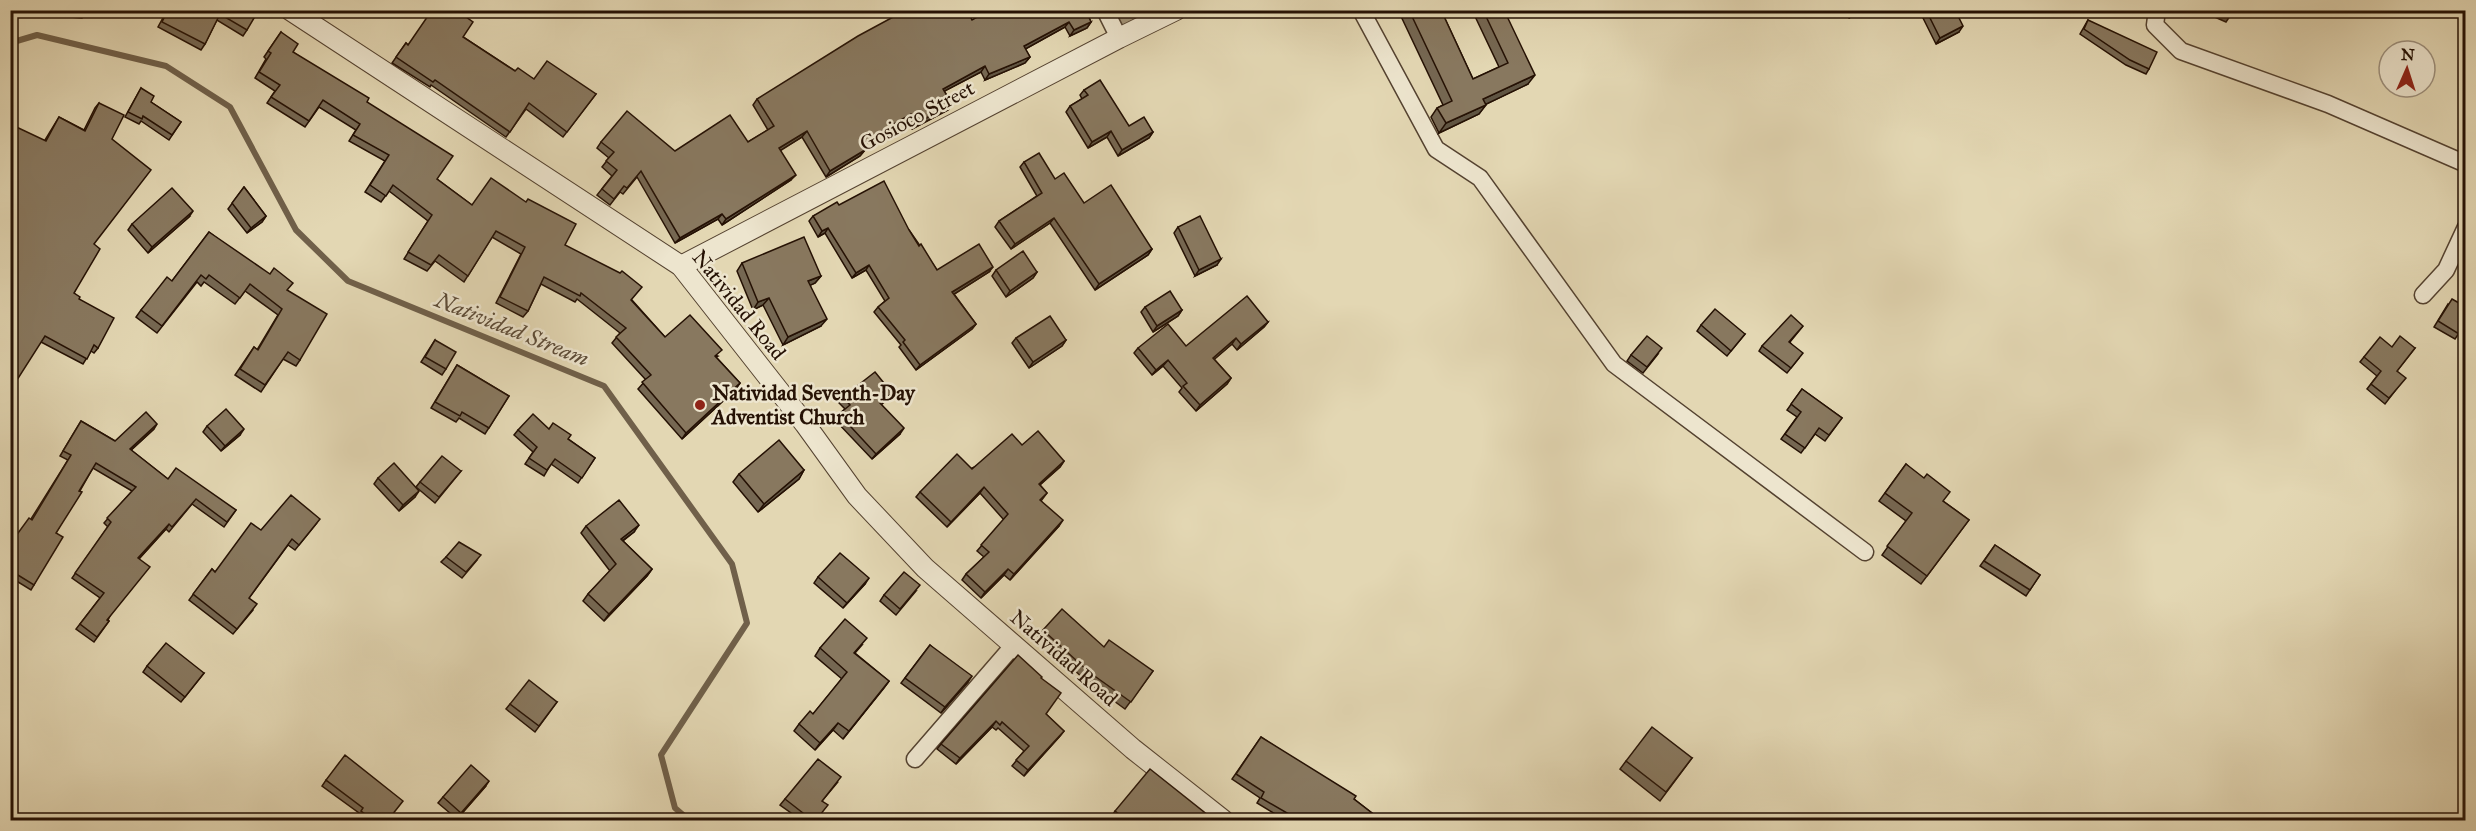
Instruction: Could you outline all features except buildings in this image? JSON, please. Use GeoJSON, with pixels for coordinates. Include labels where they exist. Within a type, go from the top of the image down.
{"type":"FeatureCollection","features":[{"type":"Feature","properties":{"kind":"street","name":"Natividad Road"},"geometry":{"type":"LineString","coordinates":[[291,10],[681,266],[805,424],[857,496],[925,567],[1133,749],[1223,820]]}},
{"type":"Feature","properties":{"kind":"street"},"geometry":{"type":"LineString","coordinates":[[1105,10],[1119,38]]}},
{"type":"Feature","properties":{"kind":"street","name":"Gosioco Street"},"geometry":{"type":"LineString","coordinates":[[681,266],[1176,10]]}},
{"type":"Feature","properties":{"kind":"street"},"geometry":{"type":"LineString","coordinates":[[1361,10],[1436,149],[1480,178],[1614,364],[1865,552]]}},
{"type":"Feature","properties":{"kind":"street"},"geometry":{"type":"LineString","coordinates":[[2157,10],[2156,26],[2181,51],[2328,104],[2466,164]]}},
{"type":"Feature","properties":{"kind":"street"},"geometry":{"type":"LineString","coordinates":[[2423,295],[2446,270],[2466,227]]}},
{"type":"Feature","properties":{"kind":"street"},"geometry":{"type":"LineString","coordinates":[[915,759],[1013,646]]}},
{"type":"Feature","properties":{"kind":"shaded area"},"geometry":{"type":"Polygon","coordinates":[[[1111,11],[1165,11],[1119,28],[1111,11]]]}},
{"type":"Feature","properties":{"kind":"waterway","name":"Natividad Stream"},"geometry":{"type":"LineString","coordinates":[[10,43],[37,35],[166,66],[230,107],[296,230],[348,281],[604,386],[732,564],[747,623],[661,755],[675,808],[689,820]]}},
{"type":"Feature","properties":{"kind":"place","name":"Natividad Seventh-Day Adventist Church"},"geometry":{"type":"Point","coordinates":[700,405]}}]}
